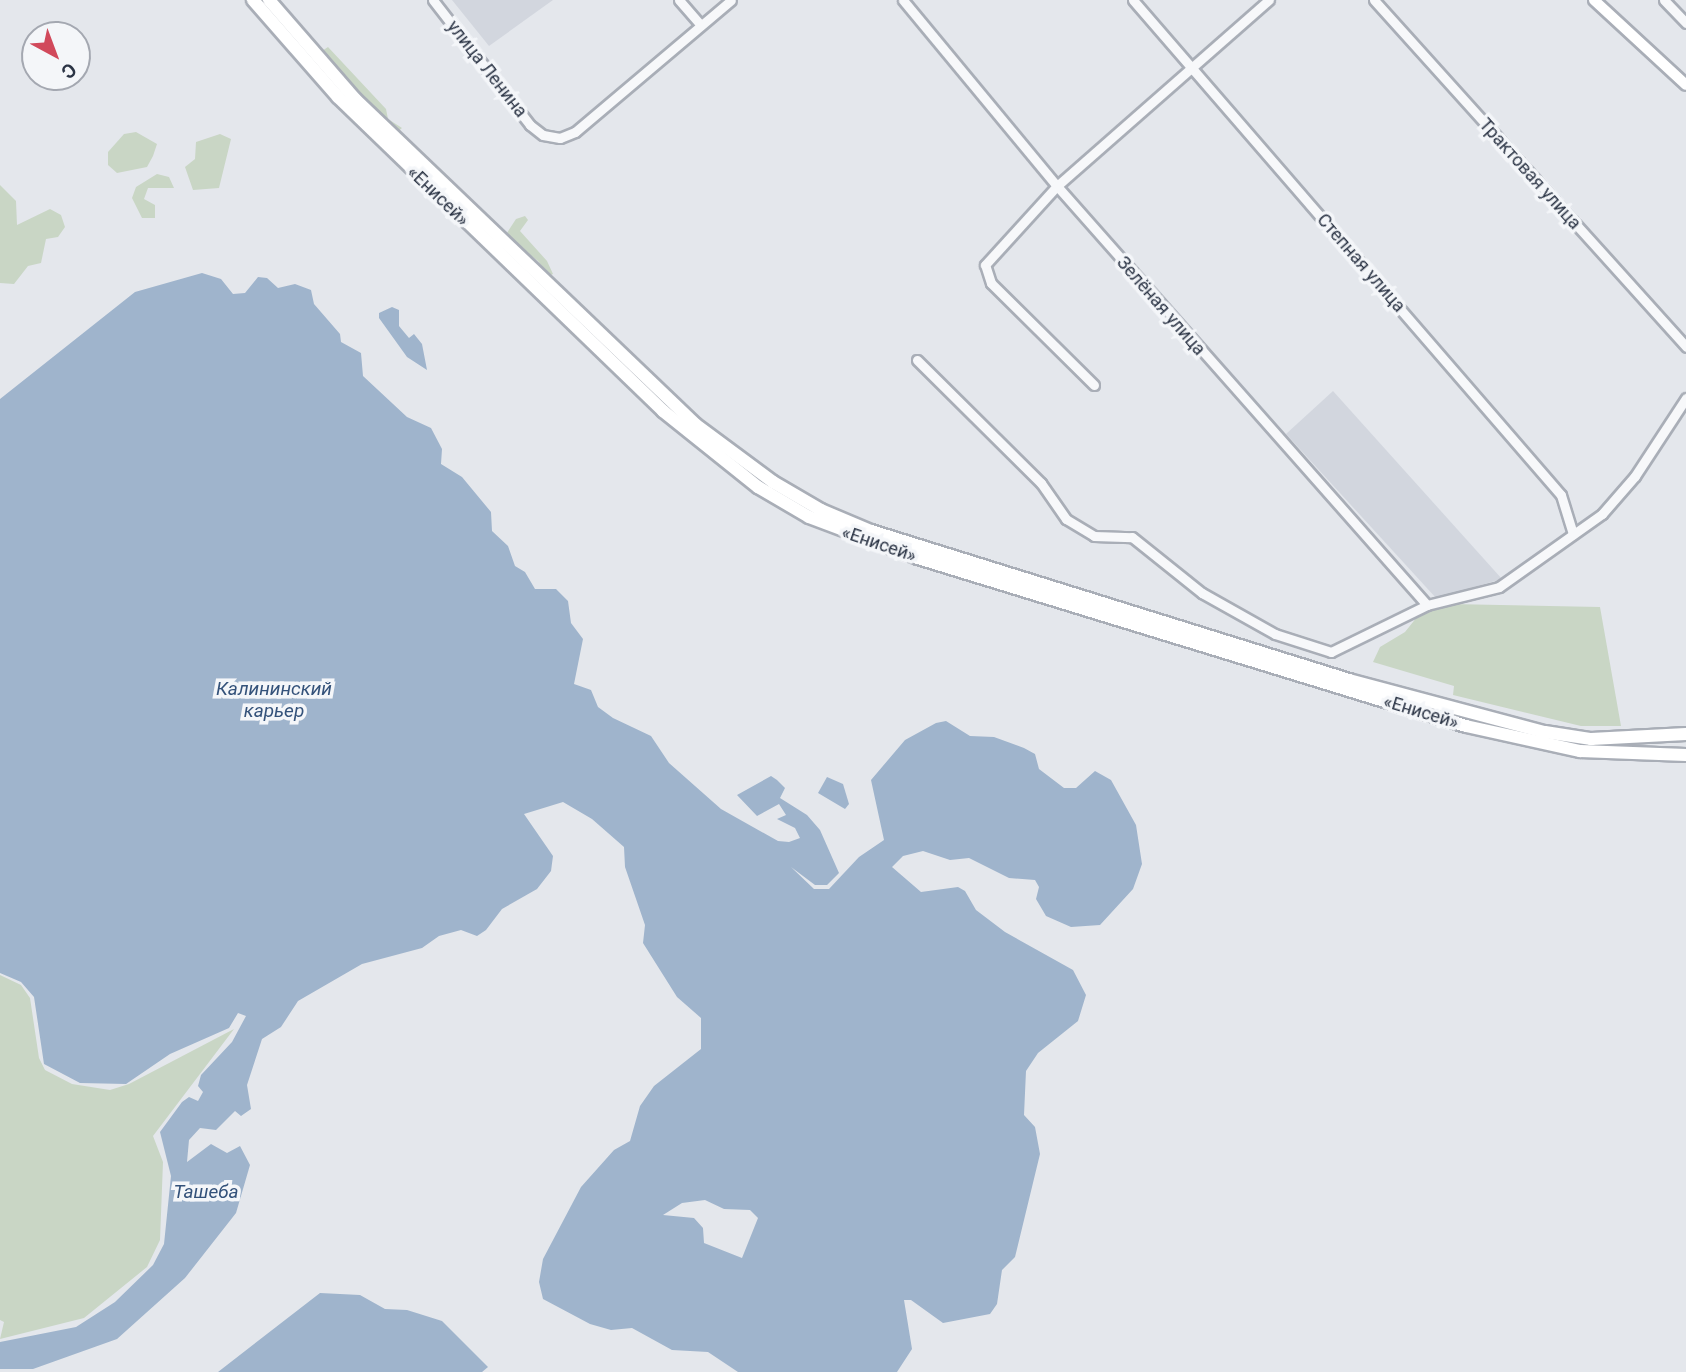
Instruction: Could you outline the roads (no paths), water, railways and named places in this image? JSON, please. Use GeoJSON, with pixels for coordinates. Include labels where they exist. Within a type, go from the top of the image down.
{"type":"FeatureCollection","features":[{"type":"Feature","properties":{"kind":"highway","name":"«Енисей»"},"geometry":{"type":"LineString","coordinates":[[253,0],[338,97],[663,411],[758,487],[809,517],[918,558],[1466,726],[1580,751],[1686,755]]}},
{"type":"Feature","properties":{"kind":"highway","name":"«Енисей»"},"geometry":{"type":"LineString","coordinates":[[269,0],[355,99],[695,424],[773,482],[821,510],[872,531],[1349,680],[1545,732],[1591,739],[1686,734]]}},
{"type":"Feature","properties":{"kind":"main road"},"geometry":{"type":"LineString","coordinates":[[1594,0],[1686,85]]}},
{"type":"Feature","properties":{"kind":"street","name":"улица Ленина"},"geometry":{"type":"LineString","coordinates":[[433,0],[543,135],[560,138],[575,132],[701,25]]}},
{"type":"Feature","properties":{"kind":"street"},"geometry":{"type":"LineString","coordinates":[[679,0],[701,25],[731,0]]}},
{"type":"Feature","properties":{"kind":"street","name":"Зелёная улица"},"geometry":{"type":"LineString","coordinates":[[902,0],[1057,186],[1427,605]]}},
{"type":"Feature","properties":{"kind":"street","name":"Степная улица"},"geometry":{"type":"LineString","coordinates":[[1133,0],[1561,495],[1573,534]]}},
{"type":"Feature","properties":{"kind":"street"},"geometry":{"type":"LineString","coordinates":[[1094,385],[991,283],[985,265],[1057,186],[1194,70],[1269,0]]}},
{"type":"Feature","properties":{"kind":"street","name":"Трактовая улица"},"geometry":{"type":"LineString","coordinates":[[1374,0],[1686,347]]}},
{"type":"Feature","properties":{"kind":"street"},"geometry":{"type":"LineString","coordinates":[[1664,0],[1686,23]]}},
{"type":"Feature","properties":{"kind":"street"},"geometry":{"type":"LineString","coordinates":[[917,360],[1041,483],[1066,519],[1094,536],[1132,537],[1202,593],[1275,635],[1331,652],[1427,605],[1499,587],[1616,500],[1686,398]]}},
{"type":"Feature","properties":{"kind":"water","name":"Калининский карьер"},"geometry":{"type":"Polygon","coordinates":[[[202,273],[221,279],[233,294],[245,293],[258,277],[267,278],[278,288],[295,284],[311,290],[314,304],[340,334],[341,342],[361,353],[363,376],[407,417],[431,428],[442,449],[441,464],[462,477],[491,512],[492,531],[508,546],[515,566],[525,572],[535,589],[556,589],[568,601],[571,623],[583,639],[574,684],[591,690],[598,707],[613,718],[651,736],[669,763],[721,809],[778,841],[789,842],[800,838],[795,828],[777,819],[786,815],[779,804],[757,816],[737,795],[771,776],[777,780],[785,788],[780,798],[807,815],[820,830],[839,873],[827,885],[815,885],[791,867],[814,889],[829,889],[859,857],[884,840],[871,780],[905,740],[936,723],[946,721],[970,736],[994,737],[1024,748],[1035,754],[1039,769],[1064,788],[1076,788],[1095,771],[1111,780],[1136,825],[1142,864],[1133,889],[1100,925],[1071,927],[1046,916],[1036,899],[1039,887],[1035,880],[1009,878],[969,858],[950,860],[923,851],[903,856],[892,867],[921,892],[958,887],[965,891],[976,910],[1005,932],[1073,970],[1086,995],[1078,1021],[1038,1053],[1026,1071],[1024,1115],[1035,1127],[1040,1154],[1015,1257],[1002,1270],[997,1304],[990,1314],[943,1323],[911,1300],[904,1300],[912,1349],[897,1372],[738,1372],[708,1352],[672,1350],[632,1328],[611,1330],[590,1324],[543,1299],[539,1282],[543,1259],[581,1187],[614,1150],[630,1141],[640,1106],[654,1086],[701,1049],[701,1018],[677,997],[643,943],[645,925],[625,867],[624,847],[592,819],[563,802],[524,814],[553,856],[551,871],[537,889],[502,909],[486,930],[477,936],[461,930],[439,936],[422,948],[362,964],[298,1001],[281,1027],[262,1039],[247,1085],[251,1109],[241,1116],[235,1111],[216,1130],[200,1128],[189,1140],[187,1162],[211,1144],[227,1153],[240,1146],[250,1165],[236,1213],[185,1278],[117,1339],[33,1369],[0,1369],[0,1342],[76,1327],[115,1302],[153,1265],[164,1244],[171,1176],[160,1132],[182,1102],[189,1097],[198,1101],[203,1092],[198,1086],[201,1075],[232,1042],[246,1016],[238,1013],[229,1028],[170,1054],[126,1084],[80,1083],[44,1064],[34,997],[21,982],[0,973],[0,399],[135,292],[202,273]],[[705,1200],[682,1203],[663,1215],[694,1218],[703,1228],[704,1243],[742,1258],[758,1218],[750,1210],[724,1209],[705,1200]]]}},
{"type":"Feature","properties":{"kind":"water"},"geometry":{"type":"Polygon","coordinates":[[[392,307],[399,310],[399,326],[409,338],[414,334],[422,344],[427,370],[407,357],[379,318],[379,313],[392,307]]]}},
{"type":"Feature","properties":{"kind":"water"},"geometry":{"type":"Polygon","coordinates":[[[827,777],[843,784],[849,804],[845,809],[818,793],[827,777]]]}},
{"type":"Feature","properties":{"kind":"water"},"geometry":{"type":"Polygon","coordinates":[[[320,1293],[360,1295],[385,1309],[407,1310],[442,1321],[488,1367],[482,1372],[218,1372],[320,1293]]]}},
{"type":"Feature","properties":{"kind":"water label","name":"Ташеба"},"geometry":{"type":"Point","coordinates":[206,1192]}}]}
